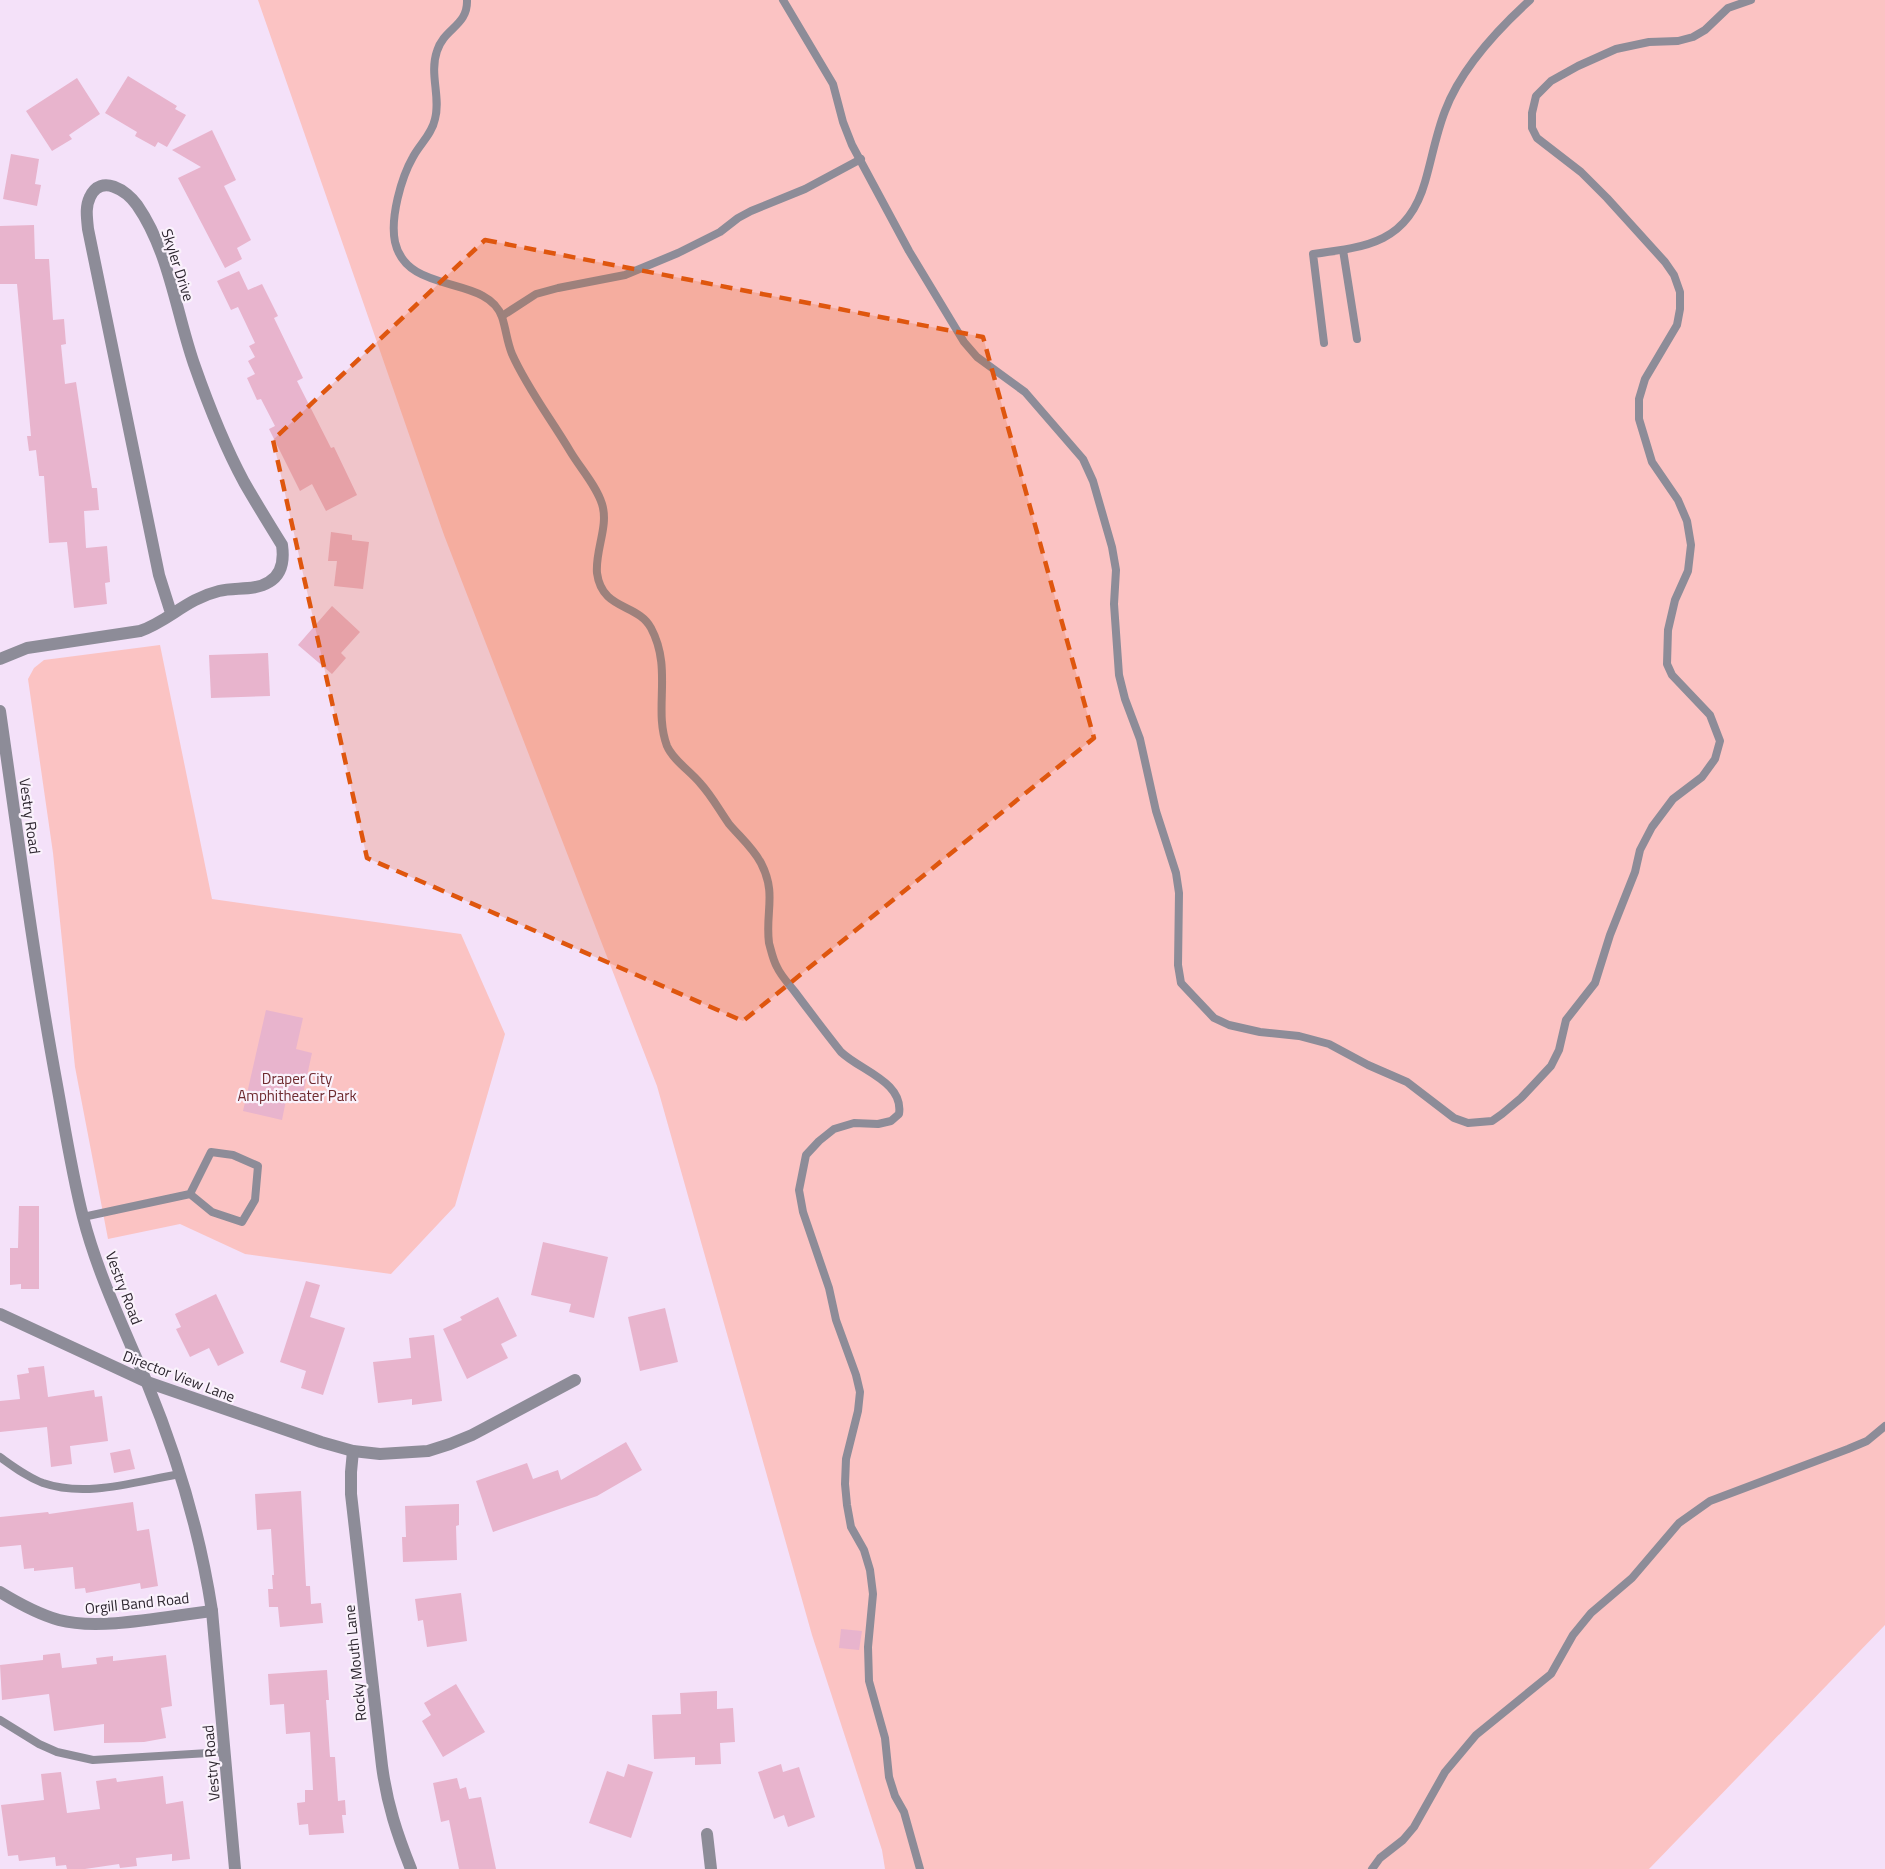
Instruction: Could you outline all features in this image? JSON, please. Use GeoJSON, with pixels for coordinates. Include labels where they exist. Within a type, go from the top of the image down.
{"type":"FeatureCollection","features":[{"type":"Feature","properties":{"kind":"street","name":"Skyler Drive"},"geometry":{"type":"LineString","coordinates":[[0,659],[27,648],[151,628],[192,600],[217,591],[254,587],[270,582],[280,571],[284,555],[282,545],[243,479],[212,411],[195,366],[161,252],[152,231],[128,194],[109,185],[99,187],[89,199],[88,229],[159,575],[171,613]]}},
{"type":"Feature","properties":{"kind":"street","name":"Vestry Road"},"geometry":{"type":"LineString","coordinates":[[0,711],[50,1047],[83,1217],[110,1300],[147,1382],[180,1474],[207,1577],[235,1869]]}},
{"type":"Feature","properties":{"kind":"street","name":"Director View Lane"},"geometry":{"type":"LineString","coordinates":[[0,1314],[147,1382],[311,1438],[353,1450],[380,1454],[428,1451],[450,1444],[472,1435],[575,1380]]}},
{"type":"Feature","properties":{"kind":"street","name":"Rocky Mouth Lane"},"geometry":{"type":"LineString","coordinates":[[353,1450],[351,1494],[384,1786],[393,1825],[411,1869]]}},
{"type":"Feature","properties":{"kind":"street","name":"Orgill Band Road"},"geometry":{"type":"LineString","coordinates":[[0,1592],[58,1620],[80,1624],[101,1624],[212,1611]]}},
{"type":"Feature","properties":{"kind":"street"},"geometry":{"type":"LineString","coordinates":[[707,1834],[711,1869]]}},
{"type":"Feature","properties":{"kind":"lane"},"geometry":{"type":"LineString","coordinates":[[467,0],[468,10],[463,21],[441,40],[436,53],[435,123],[413,156],[403,180],[394,226],[395,243],[401,256],[412,268],[438,283],[488,298],[502,316],[511,351],[523,375],[604,507],[604,525],[597,573],[601,587],[619,606],[644,618],[659,648],[663,670],[663,716],[668,748],[714,798],[729,823],[761,863],[768,882],[771,900],[769,942],[778,969],[841,1052],[852,1063],[884,1081],[897,1093],[901,1104],[899,1114],[891,1121],[878,1124],[854,1122],[834,1129],[819,1141],[806,1155],[799,1190],[803,1212],[829,1288],[836,1320],[860,1392],[858,1411],[846,1459],[845,1484],[851,1527],[864,1550],[871,1578],[873,1615],[867,1665],[869,1681],[874,1704],[883,1724],[889,1777],[895,1796],[904,1812],[920,1869]]}},
{"type":"Feature","properties":{"kind":"lane"},"geometry":{"type":"LineString","coordinates":[[783,0],[833,84],[852,145],[909,251],[964,342],[977,357],[1025,392],[1083,459],[1093,481],[1113,547],[1116,570],[1114,604],[1119,675],[1140,739],[1156,811],[1179,893],[1178,965],[1181,983],[1214,1018],[1229,1025],[1260,1032],[1299,1036],[1329,1044],[1407,1082],[1454,1118],[1468,1123],[1492,1121],[1521,1098],[1551,1066],[1566,1020],[1596,983],[1610,935],[1635,872],[1640,850],[1652,827],[1673,800],[1702,777],[1715,759],[1720,741],[1710,715],[1672,675],[1667,664],[1668,630],[1675,600],[1688,571],[1690,544],[1687,521],[1678,500],[1652,462],[1639,419],[1639,399],[1646,379],[1677,325],[1680,292],[1674,275],[1665,262],[1607,198],[1581,172],[1537,138],[1532,128],[1532,113],[1536,96],[1551,81],[1616,49],[1649,42],[1678,41],[1693,37],[1705,30],[1728,8],[1751,0]]}},
{"type":"Feature","properties":{"kind":"lane"},"geometry":{"type":"LineString","coordinates":[[1324,343],[1313,254],[1343,250],[1379,241],[1400,228],[1415,209],[1425,183],[1445,110],[1460,81],[1477,56],[1530,0]]}},
{"type":"Feature","properties":{"kind":"lane"},"geometry":{"type":"LineString","coordinates":[[502,316],[536,294],[625,275],[678,253],[720,232],[751,211],[805,189],[861,159]]}},
{"type":"Feature","properties":{"kind":"lane"},"geometry":{"type":"LineString","coordinates":[[1343,250],[1357,339]]}},
{"type":"Feature","properties":{"kind":"lane"},"geometry":{"type":"LineString","coordinates":[[211,1152],[233,1155],[258,1166],[255,1200],[242,1222],[212,1212],[190,1194],[211,1152]]}},
{"type":"Feature","properties":{"kind":"lane"},"geometry":{"type":"LineString","coordinates":[[83,1217],[190,1194]]}},
{"type":"Feature","properties":{"kind":"lane"},"geometry":{"type":"LineString","coordinates":[[1372,1869],[1380,1858],[1403,1840],[1414,1827],[1445,1773],[1476,1735],[1551,1674],[1573,1635],[1591,1613],[1632,1578],[1679,1523],[1710,1501],[1867,1441],[1885,1426]]}},
{"type":"Feature","properties":{"kind":"lane"},"geometry":{"type":"LineString","coordinates":[[0,1457],[26,1475],[61,1488],[99,1488],[180,1474]]}},
{"type":"Feature","properties":{"kind":"lane"},"geometry":{"type":"LineString","coordinates":[[0,1720],[39,1744],[57,1752],[93,1760],[225,1752]]}},
{"type":"Feature","properties":{"kind":"highlighted area"},"geometry":{"type":"Polygon","coordinates":[[[485,240],[983,337],[1094,738],[743,1021],[367,858],[273,440],[485,240]]]}},
{"type":"Feature","properties":{"kind":"green space"},"geometry":{"type":"Polygon","coordinates":[[[258,0],[1885,0],[1885,1625],[1649,1869],[885,1869],[882,1850],[812,1635],[657,1086],[444,535],[258,0]]]}},
{"type":"Feature","properties":{"kind":"green space","name":"Draper City Amphitheater Park"},"geometry":{"type":"Polygon","coordinates":[[[160,645],[212,899],[461,934],[505,1034],[455,1206],[391,1274],[245,1254],[180,1224],[108,1239],[75,1067],[53,853],[28,679],[34,668],[44,660],[160,645]]]}},
{"type":"Feature","properties":{"kind":"building"},"geometry":{"type":"Polygon","coordinates":[[[128,76],[177,106],[175,109],[186,115],[167,147],[158,142],[155,147],[135,136],[137,132],[105,113],[128,76]]]}},
{"type":"Feature","properties":{"kind":"building"},"geometry":{"type":"Polygon","coordinates":[[[77,78],[100,114],[69,135],[72,139],[52,151],[26,111],[77,78]]]}},
{"type":"Feature","properties":{"kind":"building"},"geometry":{"type":"Polygon","coordinates":[[[212,130],[236,180],[224,186],[251,240],[237,248],[242,259],[225,268],[178,178],[201,167],[172,150],[212,130]]]}},
{"type":"Feature","properties":{"kind":"building"},"geometry":{"type":"Polygon","coordinates":[[[11,154],[39,159],[35,184],[41,185],[37,206],[3,199],[11,154]]]}},
{"type":"Feature","properties":{"kind":"building"},"geometry":{"type":"Polygon","coordinates":[[[34,225],[35,259],[49,259],[53,320],[64,319],[66,344],[61,345],[65,384],[76,382],[92,488],[97,488],[99,510],[84,511],[86,548],[107,546],[110,582],[105,583],[107,604],[74,608],[67,542],[49,543],[44,476],[39,476],[36,450],[29,451],[27,436],[31,436],[17,284],[0,284],[0,226],[34,225]]]}},
{"type":"Feature","properties":{"kind":"building"},"geometry":{"type":"Polygon","coordinates":[[[239,271],[248,290],[262,284],[278,316],[274,318],[303,378],[297,381],[331,448],[334,447],[357,495],[326,511],[312,484],[300,491],[269,429],[275,426],[261,399],[257,400],[247,378],[255,374],[248,361],[255,357],[249,346],[255,343],[238,307],[231,310],[217,281],[239,271]]]}},
{"type":"Feature","properties":{"kind":"building"},"geometry":{"type":"Polygon","coordinates":[[[331,532],[352,535],[352,540],[369,542],[363,589],[334,586],[337,561],[328,561],[331,532]]]}},
{"type":"Feature","properties":{"kind":"building"},"geometry":{"type":"Polygon","coordinates":[[[332,606],[360,632],[341,653],[346,658],[332,674],[298,645],[332,606]]]}},
{"type":"Feature","properties":{"kind":"building"},"geometry":{"type":"Polygon","coordinates":[[[268,653],[270,696],[211,698],[209,655],[268,653]]]}},
{"type":"Feature","properties":{"kind":"building"},"geometry":{"type":"Polygon","coordinates":[[[266,1010],[303,1018],[296,1049],[312,1053],[303,1094],[288,1090],[282,1120],[243,1111],[266,1010]]]}},
{"type":"Feature","properties":{"kind":"building"},"geometry":{"type":"Polygon","coordinates":[[[19,1206],[39,1206],[39,1289],[21,1289],[21,1284],[10,1285],[10,1248],[18,1248],[19,1206]]]}},
{"type":"Feature","properties":{"kind":"building"},"geometry":{"type":"Polygon","coordinates":[[[543,1242],[608,1257],[594,1318],[569,1312],[571,1304],[531,1295],[543,1242]]]}},
{"type":"Feature","properties":{"kind":"building"},"geometry":{"type":"Polygon","coordinates":[[[306,1281],[320,1285],[310,1317],[345,1328],[323,1395],[301,1388],[306,1371],[280,1362],[306,1281]]]}},
{"type":"Feature","properties":{"kind":"building"},"geometry":{"type":"Polygon","coordinates":[[[216,1294],[244,1353],[218,1366],[209,1348],[190,1357],[176,1329],[181,1327],[175,1314],[216,1294]]]}},
{"type":"Feature","properties":{"kind":"building"},"geometry":{"type":"Polygon","coordinates":[[[498,1297],[517,1336],[501,1344],[508,1358],[467,1379],[443,1329],[462,1320],[460,1317],[498,1297]]]}},
{"type":"Feature","properties":{"kind":"building"},"geometry":{"type":"Polygon","coordinates":[[[665,1308],[678,1362],[640,1371],[628,1317],[665,1308]]]}},
{"type":"Feature","properties":{"kind":"building"},"geometry":{"type":"Polygon","coordinates":[[[434,1335],[442,1401],[412,1405],[412,1399],[378,1403],[373,1362],[411,1358],[409,1338],[434,1335]]]}},
{"type":"Feature","properties":{"kind":"building"},"geometry":{"type":"Polygon","coordinates":[[[44,1366],[48,1397],[94,1390],[95,1397],[102,1396],[108,1441],[70,1446],[72,1464],[51,1467],[47,1427],[0,1432],[0,1401],[20,1399],[17,1375],[29,1373],[28,1368],[44,1366]]]}},
{"type":"Feature","properties":{"kind":"building"},"geometry":{"type":"Polygon","coordinates":[[[626,1442],[642,1470],[597,1496],[493,1532],[476,1481],[527,1463],[533,1479],[558,1470],[561,1480],[626,1442]]]}},
{"type":"Feature","properties":{"kind":"building"},"geometry":{"type":"Polygon","coordinates":[[[130,1449],[135,1469],[114,1473],[110,1453],[130,1449]]]}},
{"type":"Feature","properties":{"kind":"building"},"geometry":{"type":"Polygon","coordinates":[[[301,1491],[306,1586],[310,1586],[311,1604],[321,1603],[323,1623],[280,1627],[278,1607],[269,1607],[268,1589],[273,1589],[272,1575],[274,1575],[271,1529],[257,1530],[255,1494],[301,1491]]]}},
{"type":"Feature","properties":{"kind":"building"},"geometry":{"type":"Polygon","coordinates":[[[133,1502],[137,1531],[149,1529],[158,1586],[141,1589],[140,1583],[86,1593],[85,1588],[75,1589],[73,1567],[34,1571],[34,1568],[24,1569],[21,1545],[0,1547],[0,1517],[48,1512],[49,1514],[133,1502]]]}},
{"type":"Feature","properties":{"kind":"building"},"geometry":{"type":"Polygon","coordinates":[[[459,1504],[459,1525],[456,1526],[457,1560],[403,1562],[402,1537],[406,1537],[405,1506],[459,1504]]]}},
{"type":"Feature","properties":{"kind":"building"},"geometry":{"type":"Polygon","coordinates":[[[461,1593],[467,1641],[427,1647],[423,1620],[418,1621],[415,1599],[461,1593]]]}},
{"type":"Feature","properties":{"kind":"building"},"geometry":{"type":"Polygon","coordinates":[[[841,1629],[862,1631],[859,1650],[839,1648],[841,1629]]]}},
{"type":"Feature","properties":{"kind":"building"},"geometry":{"type":"Polygon","coordinates":[[[60,1653],[62,1668],[97,1664],[96,1658],[113,1656],[113,1661],[166,1655],[172,1706],[161,1708],[166,1738],[144,1742],[104,1743],[104,1724],[54,1731],[49,1694],[2,1700],[0,1665],[43,1660],[43,1655],[60,1653]]]}},
{"type":"Feature","properties":{"kind":"building"},"geometry":{"type":"Polygon","coordinates":[[[327,1670],[329,1700],[326,1700],[330,1757],[335,1757],[338,1801],[345,1800],[346,1815],[342,1815],[344,1833],[309,1835],[308,1824],[299,1825],[297,1803],[305,1802],[305,1790],[313,1790],[310,1732],[286,1734],[284,1704],[270,1705],[268,1674],[327,1670]]]}},
{"type":"Feature","properties":{"kind":"building"},"geometry":{"type":"Polygon","coordinates":[[[456,1684],[485,1732],[443,1757],[422,1721],[431,1715],[424,1703],[456,1684]]]}},
{"type":"Feature","properties":{"kind":"building"},"geometry":{"type":"Polygon","coordinates":[[[717,1691],[717,1709],[733,1708],[735,1742],[720,1743],[721,1764],[695,1765],[695,1757],[654,1759],[652,1715],[681,1714],[680,1693],[717,1691]]]}},
{"type":"Feature","properties":{"kind":"building"},"geometry":{"type":"Polygon","coordinates":[[[628,1764],[653,1772],[631,1838],[589,1823],[607,1771],[624,1777],[628,1764]]]}},
{"type":"Feature","properties":{"kind":"building"},"geometry":{"type":"Polygon","coordinates":[[[781,1764],[783,1772],[799,1767],[815,1817],[788,1827],[784,1815],[774,1819],[758,1772],[781,1764]]]}},
{"type":"Feature","properties":{"kind":"building"},"geometry":{"type":"Polygon","coordinates":[[[61,1772],[67,1813],[100,1809],[96,1781],[116,1778],[117,1782],[163,1776],[166,1804],[183,1801],[190,1859],[172,1861],[172,1854],[136,1858],[137,1866],[120,1868],[119,1864],[67,1869],[66,1865],[56,1866],[55,1857],[19,1861],[18,1855],[8,1856],[1,1805],[44,1800],[41,1774],[61,1772]]]}},
{"type":"Feature","properties":{"kind":"building"},"geometry":{"type":"Polygon","coordinates":[[[457,1778],[460,1789],[466,1787],[469,1799],[481,1797],[496,1869],[459,1869],[449,1820],[441,1822],[433,1783],[457,1778]]]}}]}
